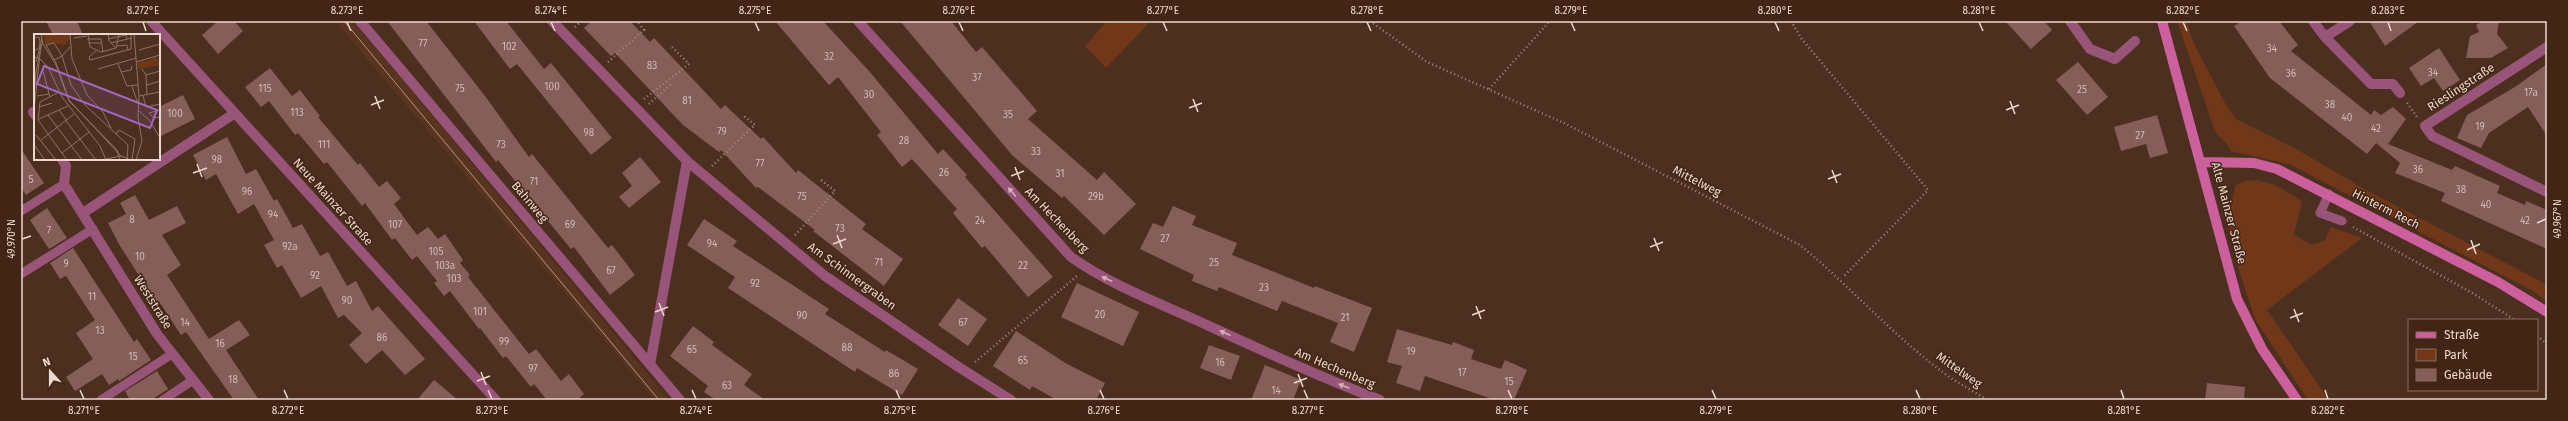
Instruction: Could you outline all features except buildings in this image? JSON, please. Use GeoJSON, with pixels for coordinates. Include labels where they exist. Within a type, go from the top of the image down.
{"type":"FeatureCollection","features":[{"type":"Feature","properties":{"kind":"street","name":"Neue Mainzer Straße"},"geometry":{"type":"LineString","coordinates":[[151,21],[235,113],[485,396],[496,400]]}},
{"type":"Feature","properties":{"kind":"street","name":"Bahnweg"},"geometry":{"type":"LineString","coordinates":[[360,21],[680,400]]}},
{"type":"Feature","properties":{"kind":"street","name":"Am Schinnergraben"},"geometry":{"type":"LineString","coordinates":[[552,21],[687,161],[825,276],[964,371],[1011,400]]}},
{"type":"Feature","properties":{"kind":"street","name":"Am Hechenberg"},"geometry":{"type":"LineString","coordinates":[[858,21],[1071,257],[1086,268],[1329,381],[1380,400]]}},
{"type":"Feature","properties":{"kind":"street"},"geometry":{"type":"LineString","coordinates":[[2070,21],[2090,49],[2115,59],[2135,41]]}},
{"type":"Feature","properties":{"kind":"street","name":"Alte Mainzer Straße"},"geometry":{"type":"LineString","coordinates":[[2162,21],[2202,162],[2237,299],[2262,349],[2297,400]]}},
{"type":"Feature","properties":{"kind":"street"},"geometry":{"type":"LineString","coordinates":[[2313,21],[2325,37],[2371,84],[2393,84],[2402,96]]}},
{"type":"Feature","properties":{"kind":"street"},"geometry":{"type":"LineString","coordinates":[[2325,37],[2350,21]]}},
{"type":"Feature","properties":{"kind":"street","name":"Rieslingstraße"},"geometry":{"type":"LineString","coordinates":[[2547,47],[2425,126],[2432,136],[2547,192]]}},
{"type":"Feature","properties":{"kind":"street"},"geometry":{"type":"LineString","coordinates":[[83,213],[235,113]]}},
{"type":"Feature","properties":{"kind":"street"},"geometry":{"type":"LineString","coordinates":[[63,160],[66,166],[64,184]]}},
{"type":"Feature","properties":{"kind":"street"},"geometry":{"type":"LineString","coordinates":[[650,365],[687,161]]}},
{"type":"Feature","properties":{"kind":"street","name":"Hinterm Rech"},"geometry":{"type":"LineString","coordinates":[[2202,162],[2254,163],[2277,170],[2329,194],[2498,282],[2547,312]]}},
{"type":"Feature","properties":{"kind":"street","name":"Weststraße"},"geometry":{"type":"LineString","coordinates":[[64,184],[157,334],[209,400]]}},
{"type":"Feature","properties":{"kind":"lane"},"geometry":{"type":"LineString","coordinates":[[21,211],[64,184]]}},
{"type":"Feature","properties":{"kind":"lane"},"geometry":{"type":"LineString","coordinates":[[2329,194],[2320,213],[2342,221]]}},
{"type":"Feature","properties":{"kind":"lane"},"geometry":{"type":"LineString","coordinates":[[21,274],[93,229]]}},
{"type":"Feature","properties":{"kind":"lane"},"geometry":{"type":"LineString","coordinates":[[101,400],[172,354]]}},
{"type":"Feature","properties":{"kind":"lane"},"geometry":{"type":"LineString","coordinates":[[163,400],[194,380]]}},
{"type":"Feature","properties":{"kind":"path"},"geometry":{"type":"LineString","coordinates":[[599,70],[644,30],[637,21]]}},
{"type":"Feature","properties":{"kind":"path","name":"Mittelweg"},"geometry":{"type":"LineString","coordinates":[[1370,21],[1427,62],[1564,123],[1800,246],[1831,270],[1900,336],[1948,376],[1988,400]]}},
{"type":"Feature","properties":{"kind":"path"},"geometry":{"type":"LineString","coordinates":[[1489,89],[1550,21]]}},
{"type":"Feature","properties":{"kind":"path"},"geometry":{"type":"LineString","coordinates":[[1791,21],[1801,38],[1928,190],[1843,277]]}},
{"type":"Feature","properties":{"kind":"path"},"geometry":{"type":"LineString","coordinates":[[637,109],[689,64],[672,47]]}},
{"type":"Feature","properties":{"kind":"path"},"geometry":{"type":"LineString","coordinates":[[637,109],[671,84]]}},
{"type":"Feature","properties":{"kind":"path"},"geometry":{"type":"LineString","coordinates":[[2402,96],[2425,126]]}},
{"type":"Feature","properties":{"kind":"path"},"geometry":{"type":"LineString","coordinates":[[703,174],[755,125],[744,116]]}},
{"type":"Feature","properties":{"kind":"path"},"geometry":{"type":"LineString","coordinates":[[787,244],[835,192],[820,179]]}},
{"type":"Feature","properties":{"kind":"path"},"geometry":{"type":"LineString","coordinates":[[2342,221],[2474,294],[2513,319]]}},
{"type":"Feature","properties":{"kind":"path"},"geometry":{"type":"LineString","coordinates":[[964,371],[1086,268]]}},
{"type":"Feature","properties":{"kind":"path"},"geometry":{"type":"LineString","coordinates":[[2538,337],[2547,344]]}},
{"type":"Feature","properties":{"kind":"shaded area"},"geometry":{"type":"Polygon","coordinates":[[[335,21],[352,21],[669,400],[655,400],[335,21]]]}},
{"type":"Feature","properties":{"kind":"green space"},"geometry":{"type":"Polygon","coordinates":[[[1107,21],[1151,21],[1106,68],[1085,46],[1107,21]]]}},
{"type":"Feature","properties":{"kind":"green space"},"geometry":{"type":"Polygon","coordinates":[[[2177,21],[2187,21],[2193,42],[2225,103],[2236,119],[2298,150],[2368,191],[2540,281],[2547,286],[2547,301],[2531,290],[2289,164],[2231,151],[2215,131],[2177,21]]]}},
{"type":"Feature","properties":{"kind":"green space"},"geometry":{"type":"Polygon","coordinates":[[[2256,180],[2273,184],[2302,201],[2294,235],[2312,245],[2325,240],[2331,227],[2362,238],[2267,310],[2329,400],[2308,400],[2255,319],[2237,264],[2226,210],[2231,207],[2235,186],[2243,181],[2256,180]]]}},
{"type":"Feature","properties":{"kind":"tram line"},"geometry":{"type":"LineString","coordinates":[[344,21],[659,400]]}}]}
